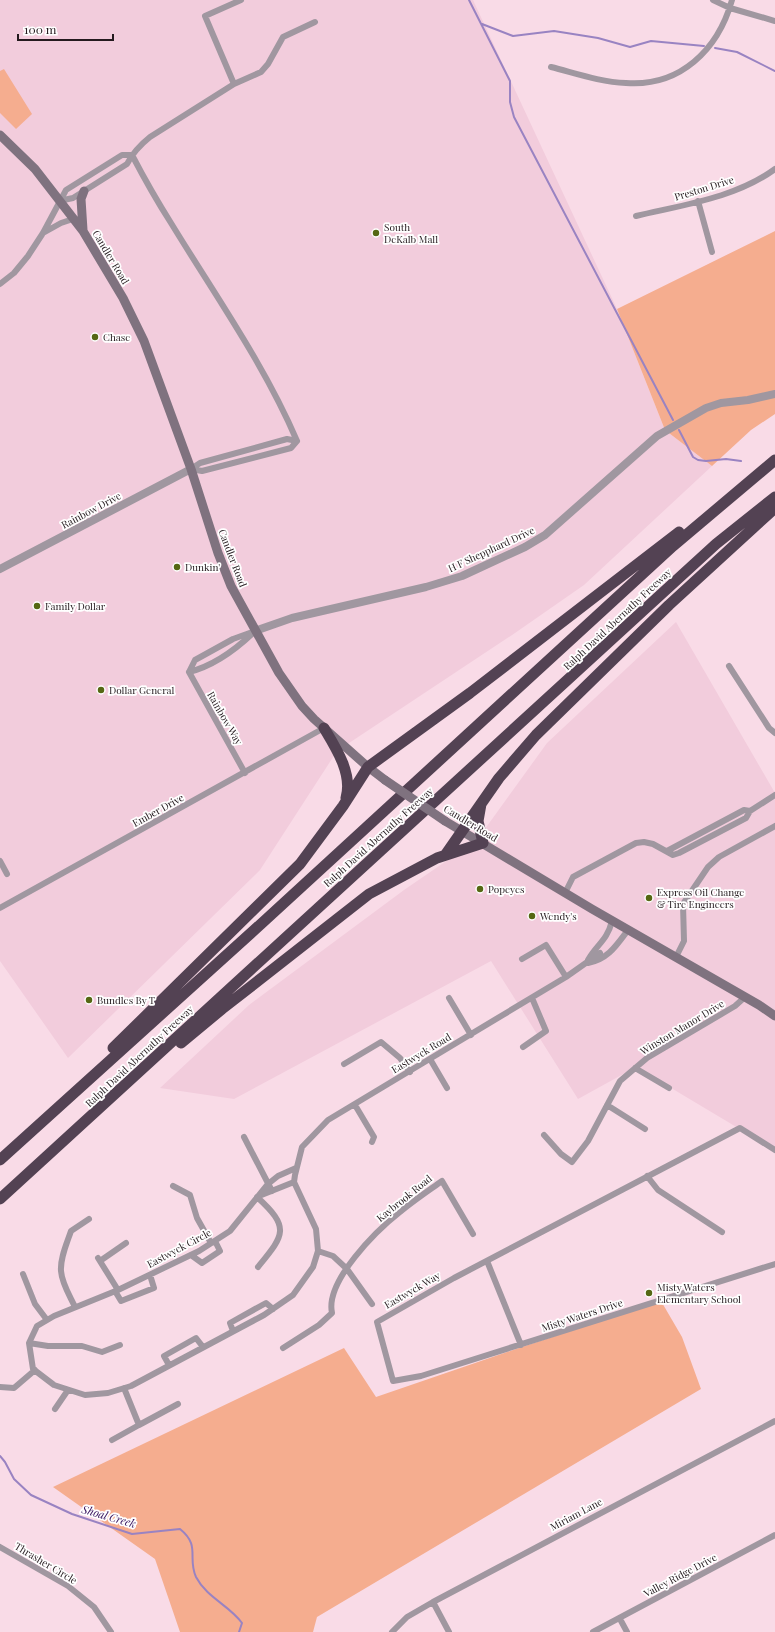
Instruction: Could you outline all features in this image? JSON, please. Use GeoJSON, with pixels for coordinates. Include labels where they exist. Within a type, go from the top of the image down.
{"type":"FeatureCollection","features":[{"type":"Feature","properties":{"kind":"highway","name":"Ralph David Abernathy Freeway"},"geometry":{"type":"LineString","coordinates":[[0,1159],[261,924],[673,546],[775,460]]}},
{"type":"Feature","properties":{"kind":"highway"},"geometry":{"type":"LineString","coordinates":[[0,1159],[300,864],[343,806],[368,767],[470,693],[679,532],[765,468]]}},
{"type":"Feature","properties":{"kind":"highway","name":"Ralph David Abernathy Freeway"},"geometry":{"type":"LineString","coordinates":[[0,1199],[716,544],[775,497]]}},
{"type":"Feature","properties":{"kind":"highway"},"geometry":{"type":"LineString","coordinates":[[446,854],[499,778],[536,735],[669,606],[775,508]]}},
{"type":"Feature","properties":{"kind":"highway"},"geometry":{"type":"LineString","coordinates":[[324,728],[335,746],[348,782],[348,792],[343,806]]}},
{"type":"Feature","properties":{"kind":"highway"},"geometry":{"type":"LineString","coordinates":[[90,1117],[222,1009],[370,894],[446,854],[483,843],[478,821],[481,804]]}},
{"type":"Feature","properties":{"kind":"main road","name":"Candler Road"},"geometry":{"type":"LineString","coordinates":[[0,134],[35,169],[83,231],[123,298],[144,341],[191,469],[218,553],[231,586],[255,631],[302,706],[324,728],[384,780],[445,821],[775,1016]]}},
{"type":"Feature","properties":{"kind":"main road"},"geometry":{"type":"LineString","coordinates":[[83,231],[81,199],[84,191]]}},
{"type":"Feature","properties":{"kind":"street"},"geometry":{"type":"LineString","coordinates":[[234,84],[205,16],[241,0]]}},
{"type":"Feature","properties":{"kind":"street"},"geometry":{"type":"LineString","coordinates":[[713,0],[730,8],[775,21]]}},
{"type":"Feature","properties":{"kind":"street"},"geometry":{"type":"LineString","coordinates":[[551,67],[607,81],[626,83],[641,83],[668,78],[685,69],[703,55],[714,40],[730,8],[732,0]]}},
{"type":"Feature","properties":{"kind":"street"},"geometry":{"type":"LineString","coordinates":[[59,201],[73,198],[127,164],[138,147],[150,137],[234,84],[265,69],[283,37],[315,22]]}},
{"type":"Feature","properties":{"kind":"street"},"geometry":{"type":"LineString","coordinates":[[0,284],[14,273],[28,256],[43,234],[66,190],[122,156],[132,155]]}},
{"type":"Feature","properties":{"kind":"street"},"geometry":{"type":"LineString","coordinates":[[132,155],[170,223],[213,290],[278,400],[297,441]]}},
{"type":"Feature","properties":{"kind":"street","name":"Preston Drive"},"geometry":{"type":"LineString","coordinates":[[636,216],[732,191],[775,169]]}},
{"type":"Feature","properties":{"kind":"street"},"geometry":{"type":"LineString","coordinates":[[698,201],[712,252]]}},
{"type":"Feature","properties":{"kind":"street"},"geometry":{"type":"LineString","coordinates":[[43,234],[61,223],[73,219]]}},
{"type":"Feature","properties":{"kind":"street","name":"H F Shepphard Drive"},"geometry":{"type":"LineString","coordinates":[[255,631],[292,618],[426,588],[462,576],[545,535],[657,436],[706,408],[721,402],[748,400],[775,394]]}},
{"type":"Feature","properties":{"kind":"street"},"geometry":{"type":"LineString","coordinates":[[191,469],[200,462],[287,439],[297,441]]}},
{"type":"Feature","properties":{"kind":"street"},"geometry":{"type":"LineString","coordinates":[[191,469],[202,471],[291,448],[297,441]]}},
{"type":"Feature","properties":{"kind":"street","name":"Rainbow Drive"},"geometry":{"type":"LineString","coordinates":[[0,569],[191,469]]}},
{"type":"Feature","properties":{"kind":"street"},"geometry":{"type":"LineString","coordinates":[[189,672],[201,669],[237,648],[255,631]]}},
{"type":"Feature","properties":{"kind":"street"},"geometry":{"type":"LineString","coordinates":[[189,672],[195,660],[233,639],[255,631]]}},
{"type":"Feature","properties":{"kind":"street"},"geometry":{"type":"LineString","coordinates":[[728,666],[769,728],[775,733]]}},
{"type":"Feature","properties":{"kind":"street","name":"Rainbow Way"},"geometry":{"type":"LineString","coordinates":[[189,672],[245,773]]}},
{"type":"Feature","properties":{"kind":"street","name":"Ember Drive"},"geometry":{"type":"LineString","coordinates":[[0,908],[324,728]]}},
{"type":"Feature","properties":{"kind":"street"},"geometry":{"type":"LineString","coordinates":[[565,893],[573,877],[636,843],[644,842],[673,855],[688,849],[746,818],[750,811],[775,796]]}},
{"type":"Feature","properties":{"kind":"street"},"geometry":{"type":"LineString","coordinates":[[676,957],[684,941],[683,904],[708,867],[719,857],[775,826]]}},
{"type":"Feature","properties":{"kind":"street"},"geometry":{"type":"LineString","coordinates":[[0,861],[7,874]]}},
{"type":"Feature","properties":{"kind":"street","name":"Eastwyck Road"},"geometry":{"type":"LineString","coordinates":[[294,1182],[302,1147],[328,1120],[566,978],[586,964],[599,961],[612,921]]}},
{"type":"Feature","properties":{"kind":"street","name":"Eastwyck Road"},"geometry":{"type":"LineString","coordinates":[[586,964],[592,953],[601,952],[617,944],[628,930]]}},
{"type":"Feature","properties":{"kind":"street"},"geometry":{"type":"LineString","coordinates":[[522,959],[546,945],[566,978]]}},
{"type":"Feature","properties":{"kind":"street","name":"Winston Manor Drive"},"geometry":{"type":"LineString","coordinates":[[544,1135],[560,1154],[572,1162],[588,1141],[620,1081],[647,1058],[735,1006],[745,997]]}},
{"type":"Feature","properties":{"kind":"street"},"geometry":{"type":"LineString","coordinates":[[449,998],[471,1035]]}},
{"type":"Feature","properties":{"kind":"street"},"geometry":{"type":"LineString","coordinates":[[523,1047],[546,1031],[532,998]]}},
{"type":"Feature","properties":{"kind":"street"},"geometry":{"type":"LineString","coordinates":[[344,1064],[381,1042],[400,1058],[410,1072]]}},
{"type":"Feature","properties":{"kind":"street"},"geometry":{"type":"LineString","coordinates":[[430,1059],[447,1088]]}},
{"type":"Feature","properties":{"kind":"street"},"geometry":{"type":"LineString","coordinates":[[636,1068],[669,1088]]}},
{"type":"Feature","properties":{"kind":"street"},"geometry":{"type":"LineString","coordinates":[[355,1105],[374,1136],[372,1142]]}},
{"type":"Feature","properties":{"kind":"street"},"geometry":{"type":"LineString","coordinates":[[607,1105],[645,1129]]}},
{"type":"Feature","properties":{"kind":"street","name":"Eastwyck Way"},"geometry":{"type":"LineString","coordinates":[[393,1381],[377,1322],[512,1247],[740,1128],[775,1150]]}},
{"type":"Feature","properties":{"kind":"street"},"geometry":{"type":"LineString","coordinates":[[244,1137],[272,1190]]}},
{"type":"Feature","properties":{"kind":"street"},"geometry":{"type":"LineString","coordinates":[[258,1267],[277,1244],[280,1234],[278,1219],[257,1197],[268,1184],[278,1176],[296,1168]]}},
{"type":"Feature","properties":{"kind":"street"},"geometry":{"type":"LineString","coordinates":[[647,1176],[658,1190],[722,1232]]}},
{"type":"Feature","properties":{"kind":"street","name":"Kaybrook Road"},"geometry":{"type":"LineString","coordinates":[[283,1348],[319,1326],[332,1313],[331,1308],[334,1293],[346,1269],[367,1242],[400,1212],[442,1181],[473,1234]]}},
{"type":"Feature","properties":{"kind":"street"},"geometry":{"type":"LineString","coordinates":[[120,1344],[102,1352],[82,1346],[48,1346],[29,1343],[33,1369],[54,1385],[85,1395],[108,1393],[124,1388],[233,1332],[273,1309],[293,1295],[313,1267],[318,1251],[316,1229],[294,1182]]}},
{"type":"Feature","properties":{"kind":"street","name":"Eastwyck Circle"},"geometry":{"type":"LineString","coordinates":[[29,1343],[37,1326],[75,1307],[150,1275],[190,1255],[230,1231],[257,1197],[294,1182]]}},
{"type":"Feature","properties":{"kind":"street"},"geometry":{"type":"LineString","coordinates":[[173,1186],[190,1195],[198,1218],[220,1251],[202,1263],[190,1255]]}},
{"type":"Feature","properties":{"kind":"street"},"geometry":{"type":"LineString","coordinates":[[75,1307],[61,1271],[62,1258],[71,1231],[89,1219]]}},
{"type":"Feature","properties":{"kind":"street"},"geometry":{"type":"LineString","coordinates":[[126,1243],[99,1260],[121,1301],[154,1288],[150,1275]]}},
{"type":"Feature","properties":{"kind":"street","name":"Eastwyck Way"},"geometry":{"type":"LineString","coordinates":[[318,1251],[333,1256],[346,1269],[372,1304]]}},
{"type":"Feature","properties":{"kind":"street"},"geometry":{"type":"LineString","coordinates":[[487,1261],[521,1345]]}},
{"type":"Feature","properties":{"kind":"street","name":"Misty Waters Drive"},"geometry":{"type":"LineString","coordinates":[[393,1381],[421,1376],[775,1264]]}},
{"type":"Feature","properties":{"kind":"street"},"geometry":{"type":"LineString","coordinates":[[23,1274],[34,1304],[47,1320]]}},
{"type":"Feature","properties":{"kind":"street"},"geometry":{"type":"LineString","coordinates":[[233,1332],[230,1323],[266,1303],[273,1309]]}},
{"type":"Feature","properties":{"kind":"street"},"geometry":{"type":"LineString","coordinates":[[169,1365],[164,1356],[196,1338],[203,1347]]}},
{"type":"Feature","properties":{"kind":"street"},"geometry":{"type":"LineString","coordinates":[[0,1387],[14,1388],[35,1370]]}},
{"type":"Feature","properties":{"kind":"street"},"geometry":{"type":"LineString","coordinates":[[124,1388],[138,1425]]}},
{"type":"Feature","properties":{"kind":"street"},"geometry":{"type":"LineString","coordinates":[[55,1409],[68,1390]]}},
{"type":"Feature","properties":{"kind":"street"},"geometry":{"type":"LineString","coordinates":[[112,1440],[178,1404]]}},
{"type":"Feature","properties":{"kind":"street","name":"Miriam Lane"},"geometry":{"type":"LineString","coordinates":[[392,1632],[407,1617],[433,1602],[775,1421]]}},
{"type":"Feature","properties":{"kind":"street","name":"Valley Ridge Drive"},"geometry":{"type":"LineString","coordinates":[[593,1632],[620,1619],[775,1535]]}},
{"type":"Feature","properties":{"kind":"street","name":"Thrasher Circle"},"geometry":{"type":"LineString","coordinates":[[0,1547],[68,1586],[94,1607],[111,1632]]}},
{"type":"Feature","properties":{"kind":"street"},"geometry":{"type":"LineString","coordinates":[[433,1602],[449,1632]]}},
{"type":"Feature","properties":{"kind":"street"},"geometry":{"type":"LineString","coordinates":[[620,1619],[627,1632]]}},
{"type":"Feature","properties":{"kind":"shaded area"},"geometry":{"type":"Polygon","coordinates":[[[0,0],[473,0],[617,309],[665,430],[712,466],[584,585],[515,633],[337,751],[260,870],[68,1058],[0,961],[0,0]]]}},
{"type":"Feature","properties":{"kind":"shaded area"},"geometry":{"type":"Polygon","coordinates":[[[4,69],[32,114],[16,129],[0,113],[0,71],[4,69]]]}},
{"type":"Feature","properties":{"kind":"shaded area"},"geometry":{"type":"Polygon","coordinates":[[[775,231],[775,414],[751,430],[712,466],[665,430],[617,309],[775,231]]]}},
{"type":"Feature","properties":{"kind":"shaded area"},"geometry":{"type":"Polygon","coordinates":[[[676,622],[775,793],[775,1150],[636,1067],[578,1099],[491,961],[234,1099],[160,1088],[249,1005],[404,890],[477,840],[547,743],[676,622]]]}},
{"type":"Feature","properties":{"kind":"shaded area"},"geometry":{"type":"Polygon","coordinates":[[[661,1301],[682,1337],[701,1389],[317,1617],[313,1632],[180,1632],[155,1559],[53,1487],[344,1348],[376,1397],[661,1301]]]}},
{"type":"Feature","properties":{"kind":"waterway"},"geometry":{"type":"LineString","coordinates":[[469,0],[510,81],[510,102],[514,117],[673,420]]}},
{"type":"Feature","properties":{"kind":"waterway"},"geometry":{"type":"LineString","coordinates":[[482,24],[513,36],[554,31],[598,38],[630,47],[651,41],[704,46]]}},
{"type":"Feature","properties":{"kind":"waterway"},"geometry":{"type":"LineString","coordinates":[[715,48],[737,52],[775,71]]}},
{"type":"Feature","properties":{"kind":"waterway"},"geometry":{"type":"LineString","coordinates":[[679,430],[693,457],[698,460],[706,461],[726,459],[741,461]]}},
{"type":"Feature","properties":{"kind":"waterway","name":"Shoal Creek"},"geometry":{"type":"LineString","coordinates":[[0,1456],[14,1479],[31,1495],[72,1514],[132,1534],[180,1529],[186,1535],[192,1546],[196,1577],[206,1591],[231,1611],[242,1623],[239,1632]]}},
{"type":"Feature","properties":{"kind":"place","name":"South DeKalb Mall"},"geometry":{"type":"Point","coordinates":[376,233]}},
{"type":"Feature","properties":{"kind":"place","name":"Chase"},"geometry":{"type":"Point","coordinates":[95,337]}},
{"type":"Feature","properties":{"kind":"place","name":"Dunkin'"},"geometry":{"type":"Point","coordinates":[177,567]}},
{"type":"Feature","properties":{"kind":"place","name":"Family Dollar"},"geometry":{"type":"Point","coordinates":[37,606]}},
{"type":"Feature","properties":{"kind":"place","name":"Dollar General"},"geometry":{"type":"Point","coordinates":[101,690]}},
{"type":"Feature","properties":{"kind":"place","name":"Popeyes"},"geometry":{"type":"Point","coordinates":[480,889]}},
{"type":"Feature","properties":{"kind":"place","name":"Express Oil Change & Tire Engineers"},"geometry":{"type":"Point","coordinates":[649,898]}},
{"type":"Feature","properties":{"kind":"place","name":"Wendy's"},"geometry":{"type":"Point","coordinates":[532,916]}},
{"type":"Feature","properties":{"kind":"place","name":"Bundles By T"},"geometry":{"type":"Point","coordinates":[89,1000]}},
{"type":"Feature","properties":{"kind":"place","name":"Misty Waters Elementary School"},"geometry":{"type":"Point","coordinates":[649,1293]}}]}
